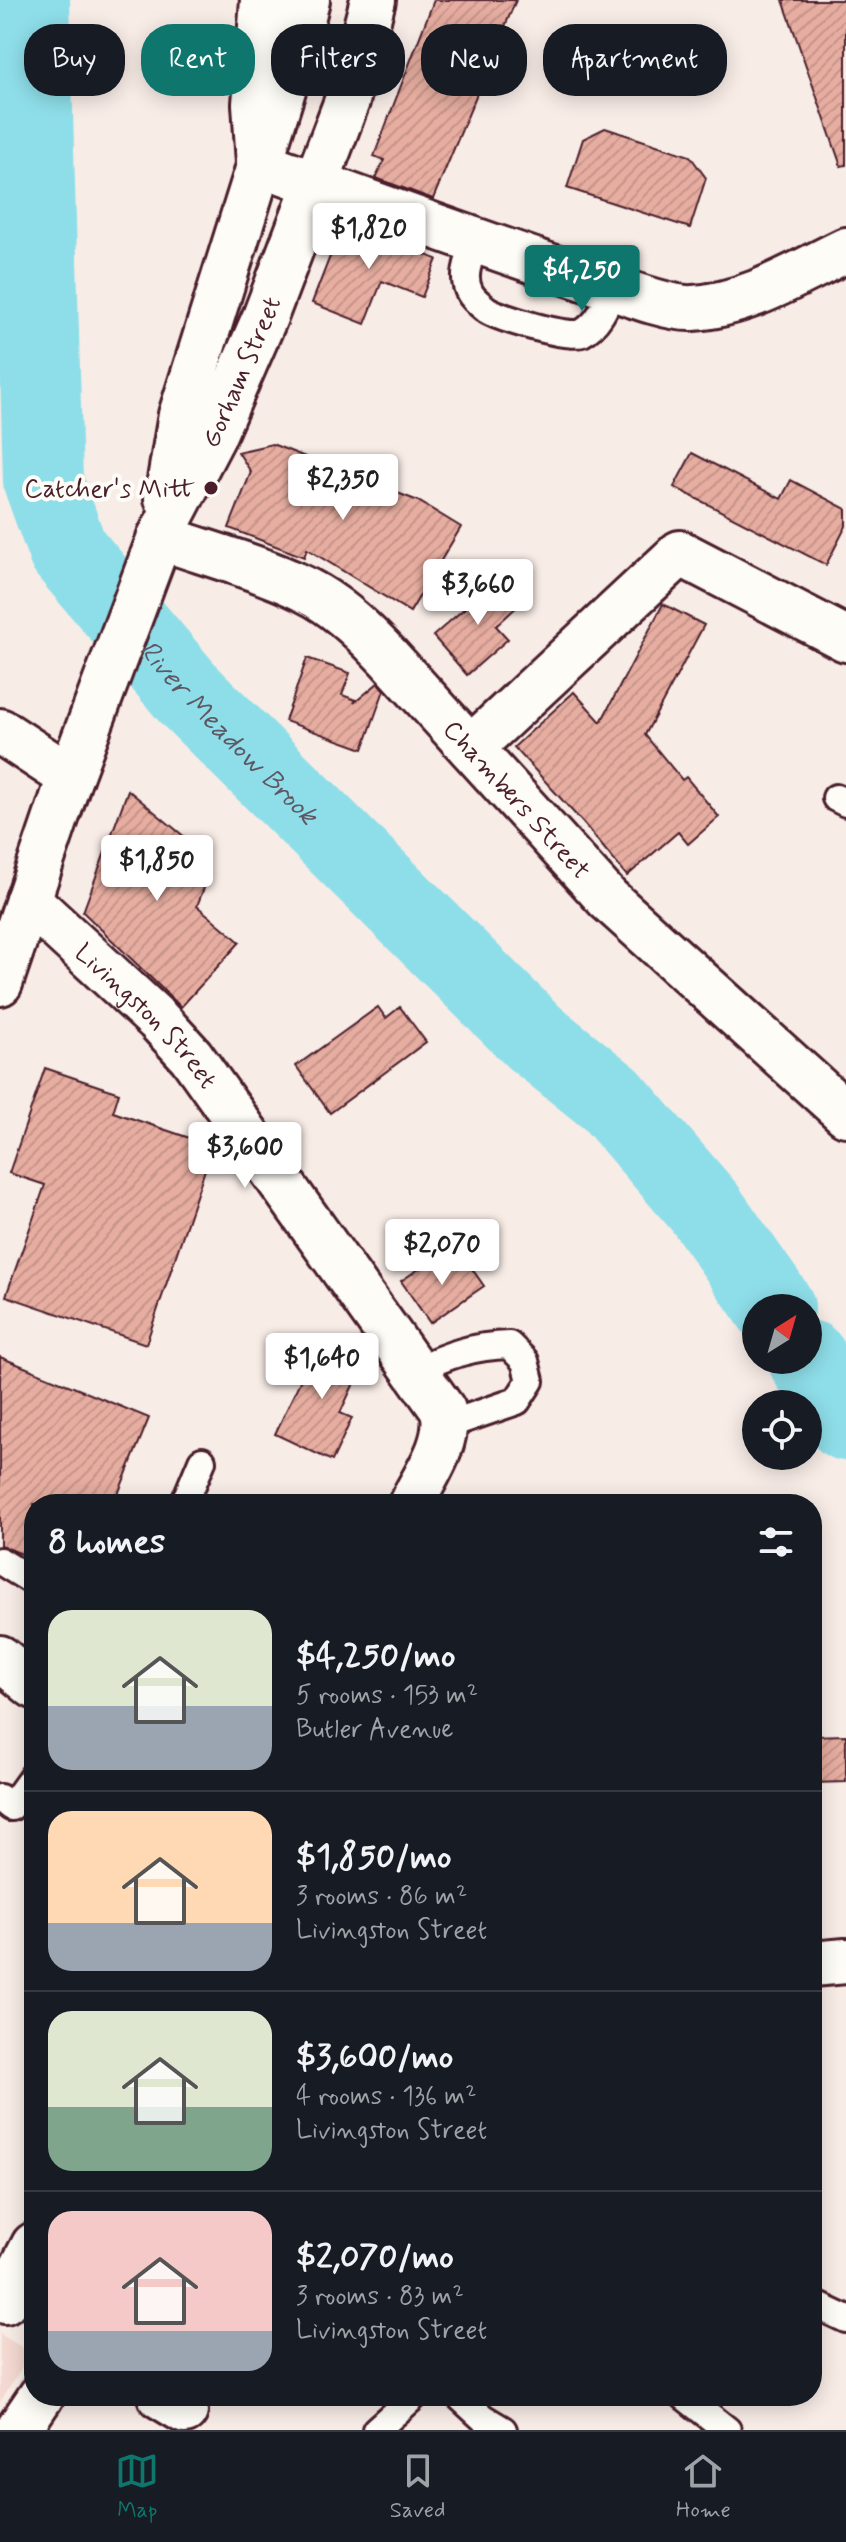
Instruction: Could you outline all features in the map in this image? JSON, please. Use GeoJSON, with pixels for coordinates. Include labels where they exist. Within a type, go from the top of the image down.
{"type":"FeatureCollection","features":[{"type":"Feature","properties":{"kind":"main road"},"geometry":{"type":"LineString","coordinates":[[263,0],[255,104],[259,163],[614,288],[688,309],[717,306],[756,292],[846,250]]}},
{"type":"Feature","properties":{"kind":"main road","name":"Gorham Street"},"geometry":{"type":"LineString","coordinates":[[156,546],[181,415],[292,61],[307,0]]}},
{"type":"Feature","properties":{"kind":"main road","name":"Gorham Street"},"geometry":{"type":"LineString","coordinates":[[0,983],[14,923],[156,546],[213,436],[265,317],[347,101],[375,7]]}},
{"type":"Feature","properties":{"kind":"main road","name":"Chambers Street"},"geometry":{"type":"LineString","coordinates":[[156,546],[270,576],[316,596],[362,631],[608,899],[846,1114]]}},
{"type":"Feature","properties":{"kind":"main road"},"geometry":{"type":"LineString","coordinates":[[471,748],[680,553],[846,639]]}},
{"type":"Feature","properties":{"kind":"main road"},"geometry":{"type":"LineString","coordinates":[[0,731],[70,777]]}},
{"type":"Feature","properties":{"kind":"main road","name":"Livingston Street"},"geometry":{"type":"LineString","coordinates":[[14,923],[158,1020],[191,1056],[416,1370],[443,1410],[447,1425]]}},
{"type":"Feature","properties":{"kind":"main road"},"geometry":{"type":"LineString","coordinates":[[416,1494],[447,1425]]}},
{"type":"Feature","properties":{"kind":"main road"},"geometry":{"type":"LineString","coordinates":[[0,1658],[24,1678]]}},
{"type":"Feature","properties":{"kind":"main road"},"geometry":{"type":"LineString","coordinates":[[822,1963],[846,1961]]}},
{"type":"Feature","properties":{"kind":"main road"},"geometry":{"type":"LineString","coordinates":[[13,2306],[24,2274]]}},
{"type":"Feature","properties":{"kind":"main road"},"geometry":{"type":"LineString","coordinates":[[18,2430],[34,2406]]}},
{"type":"Feature","properties":{"kind":"lane"},"geometry":{"type":"LineString","coordinates":[[475,240],[464,279],[470,295],[489,311],[571,335],[582,333],[603,312],[614,288]]}},
{"type":"Feature","properties":{"kind":"lane"},"geometry":{"type":"LineString","coordinates":[[416,1370],[447,1355],[482,1346],[509,1345],[525,1361],[530,1381],[517,1401],[447,1425]]}},
{"type":"Feature","properties":{"kind":"lane"},"geometry":{"type":"LineString","coordinates":[[188,1494],[202,1461]]}},
{"type":"Feature","properties":{"kind":"lane"},"geometry":{"type":"LineString","coordinates":[[0,1561],[24,1576]]}},
{"type":"Feature","properties":{"kind":"lane"},"geometry":{"type":"LineString","coordinates":[[4,1809],[24,1786]]}},
{"type":"Feature","properties":{"kind":"lane"},"geometry":{"type":"LineString","coordinates":[[822,2308],[846,2319]]}},
{"type":"Feature","properties":{"kind":"lane"},"geometry":{"type":"LineString","coordinates":[[376,2430],[403,2406]]}},
{"type":"Feature","properties":{"kind":"lane"},"geometry":{"type":"LineString","coordinates":[[470,2406],[503,2430]]}},
{"type":"Feature","properties":{"kind":"lane"},"geometry":{"type":"LineString","coordinates":[[697,2406],[727,2430]]}},
{"type":"Feature","properties":{"kind":"shaded area"},"geometry":{"type":"Polygon","coordinates":[[[0,2334],[24,2349],[24,2364],[0,2402],[0,2334]]]}},
{"type":"Feature","properties":{"kind":"building"},"geometry":{"type":"Polygon","coordinates":[[[434,0],[516,0],[506,24],[425,24],[434,0]]]}},
{"type":"Feature","properties":{"kind":"building"},"geometry":{"type":"Polygon","coordinates":[[[783,0],[846,0],[846,165],[841,166],[783,0]]]}},
{"type":"Feature","properties":{"kind":"building"},"geometry":{"type":"Polygon","coordinates":[[[421,34],[421,96],[476,96],[433,199],[376,178],[384,160],[374,156],[397,96],[405,96],[405,75],[421,34]]]}},
{"type":"Feature","properties":{"kind":"building"},"geometry":{"type":"Polygon","coordinates":[[[605,128],[690,156],[706,178],[690,228],[567,188],[583,139],[605,128]]]}},
{"type":"Feature","properties":{"kind":"building"},"geometry":{"type":"Polygon","coordinates":[[[344,220],[414,245],[412,250],[437,259],[422,297],[382,281],[365,324],[312,303],[344,220]]]}},
{"type":"Feature","properties":{"kind":"building"},"geometry":{"type":"Polygon","coordinates":[[[272,444],[418,501],[461,527],[410,612],[307,549],[304,557],[229,528],[251,472],[238,452],[272,444]]]}},
{"type":"Feature","properties":{"kind":"building"},"geometry":{"type":"Polygon","coordinates":[[[692,453],[781,499],[791,480],[846,509],[846,526],[826,565],[674,487],[692,453]]]}},
{"type":"Feature","properties":{"kind":"building"},"geometry":{"type":"Polygon","coordinates":[[[499,578],[520,604],[496,626],[508,639],[467,675],[433,636],[499,578]]]}},
{"type":"Feature","properties":{"kind":"building"},"geometry":{"type":"Polygon","coordinates":[[[663,604],[704,625],[645,735],[682,780],[686,777],[719,817],[688,844],[678,832],[627,876],[514,747],[574,692],[601,722],[663,604]]]}},
{"type":"Feature","properties":{"kind":"building"},"geometry":{"type":"Polygon","coordinates":[[[307,658],[350,673],[342,695],[356,700],[354,703],[378,683],[384,690],[363,749],[285,721],[307,658]]]}},
{"type":"Feature","properties":{"kind":"building"},"geometry":{"type":"Polygon","coordinates":[[[128,790],[198,848],[187,870],[207,880],[197,906],[240,942],[181,1007],[83,912],[128,790]]]}},
{"type":"Feature","properties":{"kind":"building"},"geometry":{"type":"Polygon","coordinates":[[[378,1007],[386,1018],[400,1007],[426,1042],[330,1113],[296,1066],[378,1007]]]}},
{"type":"Feature","properties":{"kind":"building"},"geometry":{"type":"Polygon","coordinates":[[[45,1068],[119,1093],[113,1112],[213,1146],[146,1344],[6,1296],[45,1185],[9,1173],[45,1068]]]}},
{"type":"Feature","properties":{"kind":"building"},"geometry":{"type":"Polygon","coordinates":[[[463,1256],[484,1286],[430,1323],[401,1281],[435,1258],[443,1270],[463,1256]]]}},
{"type":"Feature","properties":{"kind":"building"},"geometry":{"type":"Polygon","coordinates":[[[320,1339],[365,1360],[340,1413],[352,1418],[332,1461],[275,1434],[320,1339]]]}},
{"type":"Feature","properties":{"kind":"building"},"geometry":{"type":"Polygon","coordinates":[[[0,1357],[149,1418],[118,1494],[24,1494],[24,1555],[0,1545],[0,1357]]]}},
{"type":"Feature","properties":{"kind":"building"},"geometry":{"type":"Polygon","coordinates":[[[846,1735],[846,1782],[822,1783],[822,1736],[846,1735]]]}},
{"type":"Feature","properties":{"kind":"waterway","name":"River Meadow Brook"},"geometry":{"type":"LineString","coordinates":[[30,0],[43,481],[68,551],[190,696],[535,1038],[611,1099],[705,1208],[765,1294]]}},
{"type":"Feature","properties":{"kind":"waterway","name":"River Meadow Brook"},"geometry":{"type":"LineString","coordinates":[[817,1374],[846,1421]]}},
{"type":"Feature","properties":{"kind":"place","name":"Catcher's Mitt"},"geometry":{"type":"Point","coordinates":[211,488]}}]}
